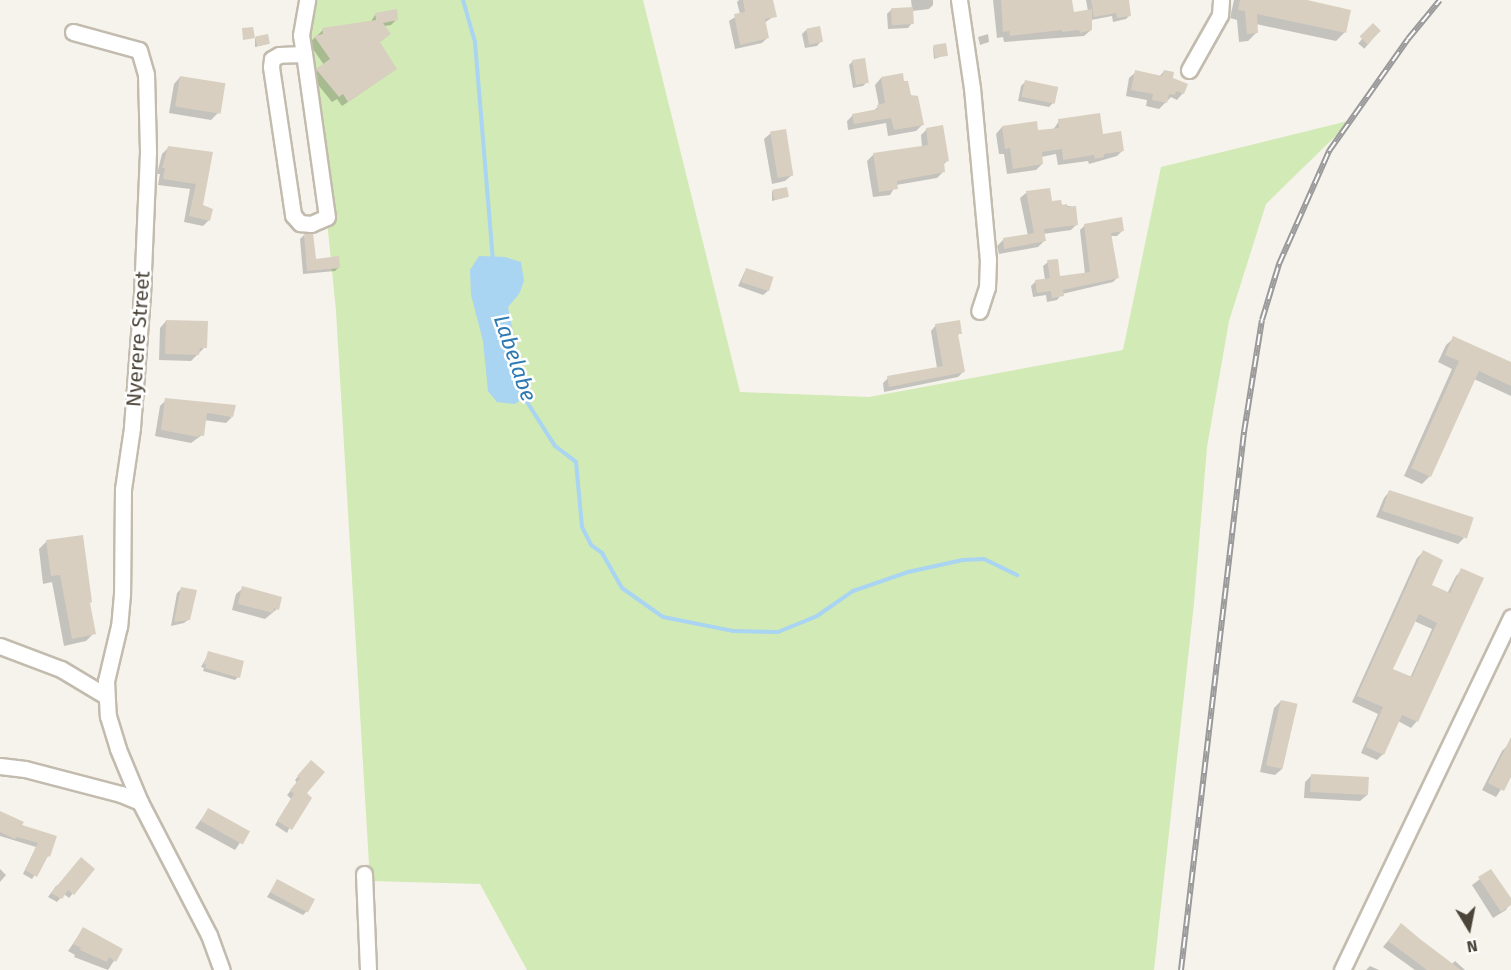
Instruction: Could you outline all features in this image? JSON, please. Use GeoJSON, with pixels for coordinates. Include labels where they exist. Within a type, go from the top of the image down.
{"type":"FeatureCollection","features":[{"type":"Feature","properties":{"kind":"street"},"geometry":{"type":"LineString","coordinates":[[304,54],[279,55],[272,60],[271,67],[293,215],[300,223],[311,224],[327,217],[304,54],[301,34],[307,0]]}},
{"type":"Feature","properties":{"kind":"street"},"geometry":{"type":"LineString","coordinates":[[959,0],[972,88],[988,259],[987,287],[979,311]]}},
{"type":"Feature","properties":{"kind":"street"},"geometry":{"type":"LineString","coordinates":[[1189,70],[1220,15],[1221,0]]}},
{"type":"Feature","properties":{"kind":"street","name":"Nyerere Street"},"geometry":{"type":"LineString","coordinates":[[73,32],[139,50],[146,74],[148,152],[142,294],[132,428],[123,489],[122,594],[119,626],[106,681],[106,696]]}},
{"type":"Feature","properties":{"kind":"street"},"geometry":{"type":"LineString","coordinates":[[1342,970],[1511,617]]}},
{"type":"Feature","properties":{"kind":"street"},"geometry":{"type":"LineString","coordinates":[[0,646],[61,669],[106,696],[108,716],[118,749],[141,802],[209,935],[222,970]]}},
{"type":"Feature","properties":{"kind":"street"},"geometry":{"type":"LineString","coordinates":[[0,766],[25,769],[121,794],[141,802]]}},
{"type":"Feature","properties":{"kind":"street"},"geometry":{"type":"LineString","coordinates":[[364,874],[368,970]]}},
{"type":"Feature","properties":{"kind":"green space"},"geometry":{"type":"Polygon","coordinates":[[[305,0],[643,0],[740,392],[869,397],[1123,350],[1161,167],[1352,120],[1266,204],[1229,321],[1207,447],[1194,603],[1154,970],[527,970],[480,884],[370,881],[336,311],[305,0]]]}},
{"type":"Feature","properties":{"kind":"water"},"geometry":{"type":"Polygon","coordinates":[[[479,256],[505,257],[521,262],[524,281],[519,294],[508,307],[517,352],[531,392],[515,404],[497,402],[488,391],[483,341],[471,295],[470,270],[479,256]]]}},
{"type":"Feature","properties":{"kind":"building"},"geometry":{"type":"Polygon","coordinates":[[[743,0],[773,0],[777,17],[765,19],[769,38],[740,45],[734,14],[745,12],[743,0]]]}},
{"type":"Feature","properties":{"kind":"building"},"geometry":{"type":"Polygon","coordinates":[[[1001,0],[1072,0],[1074,12],[1092,9],[1092,30],[1080,33],[1079,30],[1062,32],[1062,30],[1010,36],[1009,31],[1003,32],[1001,0]]]}},
{"type":"Feature","properties":{"kind":"building"},"geometry":{"type":"Polygon","coordinates":[[[1091,0],[1129,0],[1131,16],[1117,18],[1116,13],[1094,17],[1091,0]]]}},
{"type":"Feature","properties":{"kind":"building"},"geometry":{"type":"Polygon","coordinates":[[[1240,0],[1307,0],[1351,10],[1346,33],[1257,14],[1258,33],[1247,34],[1245,11],[1238,10],[1240,0]]]}},
{"type":"Feature","properties":{"kind":"building"},"geometry":{"type":"Polygon","coordinates":[[[913,7],[914,24],[892,25],[891,8],[913,7]]]}},
{"type":"Feature","properties":{"kind":"building"},"geometry":{"type":"Polygon","coordinates":[[[397,9],[398,20],[383,23],[391,34],[380,42],[397,69],[348,102],[343,94],[339,97],[316,69],[330,59],[314,36],[323,34],[322,28],[376,20],[375,13],[397,9]]]}},
{"type":"Feature","properties":{"kind":"building"},"geometry":{"type":"Polygon","coordinates":[[[1373,23],[1381,31],[1367,44],[1360,36],[1373,23]]]}},
{"type":"Feature","properties":{"kind":"building"},"geometry":{"type":"Polygon","coordinates":[[[820,26],[823,42],[809,44],[806,29],[820,26]]]}},
{"type":"Feature","properties":{"kind":"building"},"geometry":{"type":"Polygon","coordinates":[[[253,27],[255,38],[243,40],[242,28],[253,27]]]}},
{"type":"Feature","properties":{"kind":"building"},"geometry":{"type":"Polygon","coordinates":[[[268,34],[270,44],[257,46],[255,36],[268,34]]]}},
{"type":"Feature","properties":{"kind":"building"},"geometry":{"type":"Polygon","coordinates":[[[946,43],[948,56],[935,58],[933,45],[946,43]]]}},
{"type":"Feature","properties":{"kind":"building"},"geometry":{"type":"Polygon","coordinates":[[[865,58],[869,83],[856,85],[852,60],[865,58]]]}},
{"type":"Feature","properties":{"kind":"building"},"geometry":{"type":"Polygon","coordinates":[[[1135,70],[1162,76],[1164,70],[1174,72],[1173,78],[1188,84],[1184,94],[1176,91],[1175,95],[1169,94],[1167,103],[1152,100],[1153,94],[1131,90],[1135,70]]]}},
{"type":"Feature","properties":{"kind":"building"},"geometry":{"type":"Polygon","coordinates":[[[903,73],[904,81],[908,81],[911,95],[918,96],[924,125],[894,130],[891,118],[854,124],[852,114],[878,109],[877,105],[885,103],[881,77],[903,73]]]}},
{"type":"Feature","properties":{"kind":"building"},"geometry":{"type":"Polygon","coordinates":[[[180,76],[225,83],[221,114],[175,107],[180,76]]]}},
{"type":"Feature","properties":{"kind":"building"},"geometry":{"type":"Polygon","coordinates":[[[1025,80],[1058,87],[1055,104],[1021,97],[1025,80]]]}},
{"type":"Feature","properties":{"kind":"building"},"geometry":{"type":"Polygon","coordinates":[[[1100,113],[1103,134],[1121,131],[1124,151],[1104,154],[1104,157],[1095,159],[1094,155],[1063,160],[1062,149],[1042,152],[1043,164],[1013,169],[1010,148],[1005,149],[1002,126],[1037,121],[1038,130],[1059,128],[1058,119],[1100,113]]]}},
{"type":"Feature","properties":{"kind":"building"},"geometry":{"type":"Polygon","coordinates":[[[943,125],[949,161],[944,162],[945,172],[897,181],[898,189],[879,192],[873,153],[928,145],[926,128],[943,125]]]}},
{"type":"Feature","properties":{"kind":"building"},"geometry":{"type":"Polygon","coordinates":[[[786,129],[793,175],[778,178],[770,132],[786,129]]]}},
{"type":"Feature","properties":{"kind":"building"},"geometry":{"type":"Polygon","coordinates":[[[168,146],[213,152],[203,205],[213,209],[210,221],[189,216],[196,184],[163,179],[165,168],[162,168],[168,146]]]}},
{"type":"Feature","properties":{"kind":"building"},"geometry":{"type":"Polygon","coordinates":[[[787,187],[789,197],[774,200],[772,190],[787,187]]]}},
{"type":"Feature","properties":{"kind":"building"},"geometry":{"type":"Polygon","coordinates":[[[1050,188],[1052,201],[1061,200],[1062,205],[1067,204],[1067,207],[1076,206],[1078,225],[1044,229],[1046,241],[1004,249],[1003,238],[1034,233],[1026,191],[1050,188]]]}},
{"type":"Feature","properties":{"kind":"building"},"geometry":{"type":"Polygon","coordinates":[[[1122,217],[1124,231],[1111,233],[1119,278],[1063,290],[1064,296],[1052,298],[1051,291],[1037,293],[1035,280],[1050,278],[1047,260],[1058,259],[1060,276],[1090,272],[1084,224],[1122,217]]]}},
{"type":"Feature","properties":{"kind":"building"},"geometry":{"type":"Polygon","coordinates":[[[304,233],[313,233],[316,259],[339,256],[340,268],[307,271],[304,233]]]}},
{"type":"Feature","properties":{"kind":"building"},"geometry":{"type":"Polygon","coordinates":[[[746,268],[774,277],[769,291],[741,282],[746,268]]]}},
{"type":"Feature","properties":{"kind":"building"},"geometry":{"type":"Polygon","coordinates":[[[166,320],[208,321],[207,348],[200,348],[199,355],[165,354],[166,320]]]}},
{"type":"Feature","properties":{"kind":"building"},"geometry":{"type":"Polygon","coordinates":[[[960,320],[962,334],[958,334],[965,372],[889,387],[887,376],[943,366],[935,324],[960,320]]]}},
{"type":"Feature","properties":{"kind":"building"},"geometry":{"type":"Polygon","coordinates":[[[1453,336],[1511,362],[1511,386],[1479,371],[1431,477],[1411,468],[1459,361],[1445,355],[1453,336]]]}},
{"type":"Feature","properties":{"kind":"building"},"geometry":{"type":"Polygon","coordinates":[[[165,398],[236,405],[233,417],[207,413],[204,436],[199,435],[198,437],[161,430],[165,398]]]}},
{"type":"Feature","properties":{"kind":"building"},"geometry":{"type":"Polygon","coordinates":[[[1389,490],[1474,518],[1467,538],[1382,511],[1389,490]]]}},
{"type":"Feature","properties":{"kind":"building"},"geometry":{"type":"Polygon","coordinates":[[[83,535],[92,602],[90,603],[96,634],[72,639],[60,575],[51,576],[46,540],[83,535]]]}},
{"type":"Feature","properties":{"kind":"building"},"geometry":{"type":"Polygon","coordinates":[[[1423,550],[1443,560],[1432,585],[1450,593],[1461,568],[1484,578],[1418,722],[1402,715],[1384,755],[1366,747],[1383,707],[1357,696],[1423,550]],[[1419,614],[1393,669],[1412,677],[1437,623],[1419,614]]]}},
{"type":"Feature","properties":{"kind":"building"},"geometry":{"type":"Polygon","coordinates":[[[242,586],[282,597],[279,610],[274,608],[273,613],[238,604],[242,586]]]}},
{"type":"Feature","properties":{"kind":"building"},"geometry":{"type":"Polygon","coordinates":[[[181,587],[197,590],[190,620],[174,622],[181,587]]]}},
{"type":"Feature","properties":{"kind":"building"},"geometry":{"type":"Polygon","coordinates":[[[208,651],[244,661],[240,678],[205,668],[208,651]]]}},
{"type":"Feature","properties":{"kind":"building"},"geometry":{"type":"Polygon","coordinates":[[[1281,700],[1298,704],[1282,769],[1266,765],[1281,700]]]}},
{"type":"Feature","properties":{"kind":"building"},"geometry":{"type":"Polygon","coordinates":[[[1511,737],[1511,777],[1504,791],[1488,783],[1511,737]]]}},
{"type":"Feature","properties":{"kind":"building"},"geometry":{"type":"Polygon","coordinates":[[[311,760],[325,772],[307,793],[312,798],[292,830],[277,821],[294,794],[290,790],[300,778],[297,776],[311,760]]]}},
{"type":"Feature","properties":{"kind":"building"},"geometry":{"type":"Polygon","coordinates":[[[1311,774],[1369,777],[1368,795],[1310,792],[1311,774]]]}},
{"type":"Feature","properties":{"kind":"building"},"geometry":{"type":"Polygon","coordinates":[[[208,808],[250,831],[243,844],[201,821],[208,808]]]}},
{"type":"Feature","properties":{"kind":"building"},"geometry":{"type":"Polygon","coordinates":[[[0,811],[24,822],[22,825],[57,836],[50,857],[48,856],[37,877],[25,870],[38,843],[17,837],[15,839],[0,832],[0,811]]]}},
{"type":"Feature","properties":{"kind":"building"},"geometry":{"type":"Polygon","coordinates":[[[81,857],[95,869],[74,895],[68,890],[62,899],[51,893],[81,857]]]}},
{"type":"Feature","properties":{"kind":"building"},"geometry":{"type":"Polygon","coordinates":[[[1491,869],[1511,898],[1511,905],[1501,912],[1478,877],[1491,869]]]}},
{"type":"Feature","properties":{"kind":"building"},"geometry":{"type":"Polygon","coordinates":[[[277,879],[315,899],[308,912],[270,892],[277,879]]]}},
{"type":"Feature","properties":{"kind":"building"},"geometry":{"type":"Polygon","coordinates":[[[1401,923],[1461,970],[1427,970],[1388,941],[1401,923]]]}},
{"type":"Feature","properties":{"kind":"building"},"geometry":{"type":"Polygon","coordinates":[[[83,927],[123,949],[116,962],[109,957],[107,962],[80,950],[81,948],[73,944],[83,927]]]}},
{"type":"Feature","properties":{"kind":"waterway","name":"Labelabe"},"geometry":{"type":"LineString","coordinates":[[463,0],[475,42],[493,261]]}},
{"type":"Feature","properties":{"kind":"waterway","name":"Labelabe"},"geometry":{"type":"LineString","coordinates":[[524,393],[527,402],[555,446],[576,462],[582,527],[591,545],[602,553],[622,588],[663,617],[733,631],[778,632],[817,616],[853,591],[908,572],[963,560],[984,559],[1017,575]]}},
{"type":"Feature","properties":{"kind":"railway"},"geometry":{"type":"LineString","coordinates":[[1181,970],[1244,432],[1262,320],[1279,264],[1329,151],[1408,39],[1440,0]]}}]}
